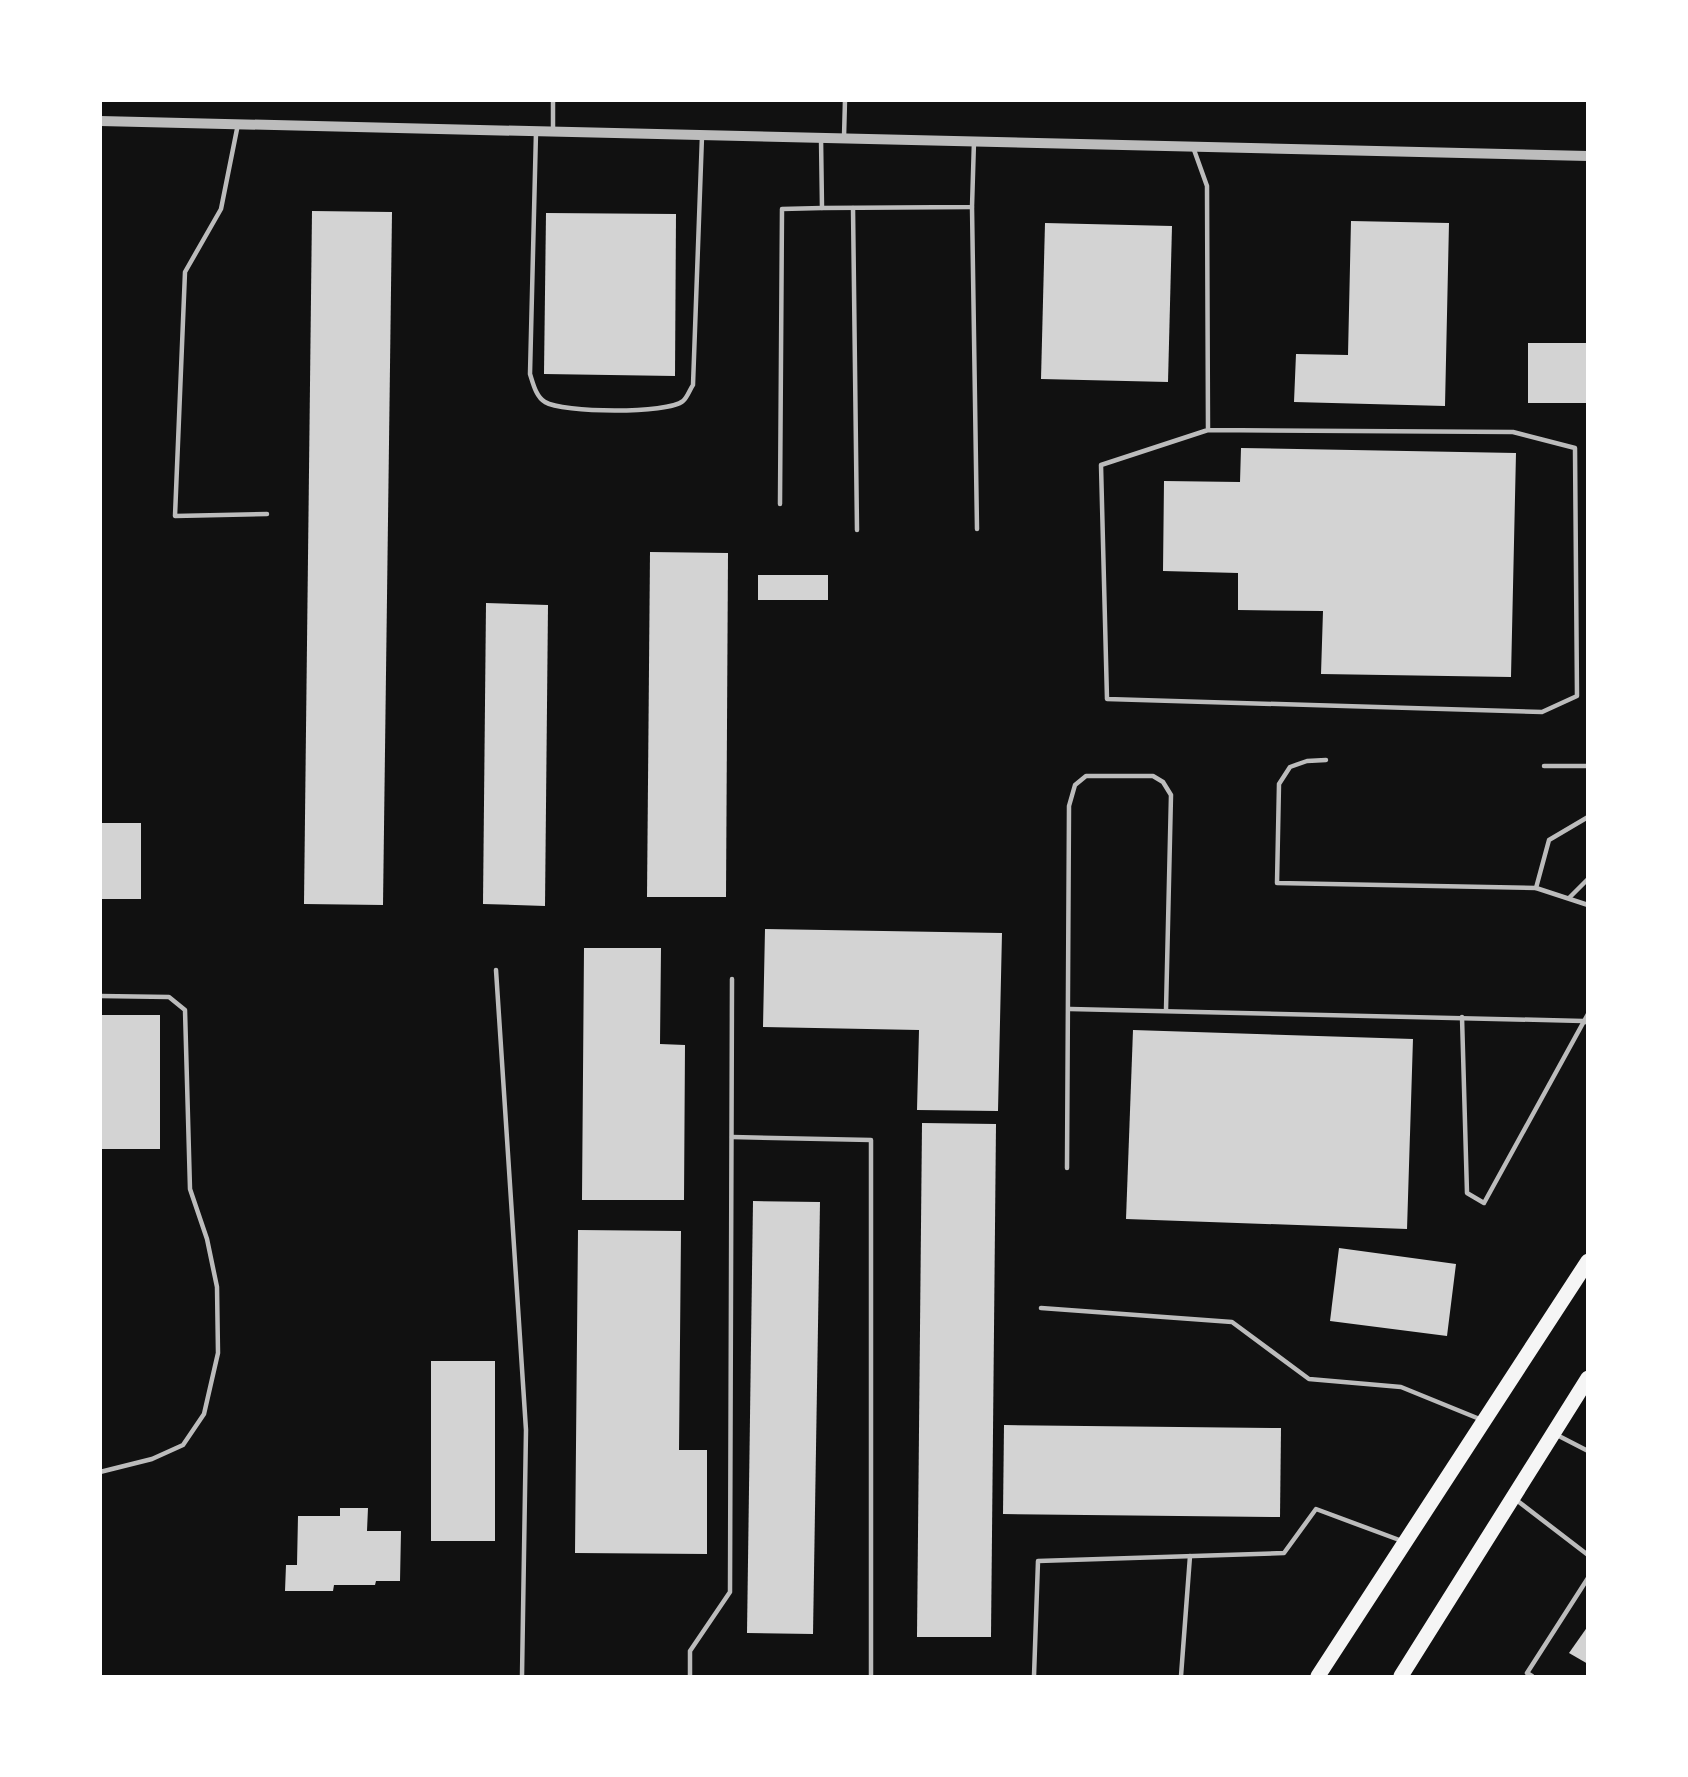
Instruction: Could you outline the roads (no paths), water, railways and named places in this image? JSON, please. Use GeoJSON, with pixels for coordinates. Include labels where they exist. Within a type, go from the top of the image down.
{"type":"FeatureCollection","features":[{"type":"Feature","properties":{"kind":"main road"},"geometry":{"type":"LineString","coordinates":[[1318,1677],[1587,1261]]}},
{"type":"Feature","properties":{"kind":"main road"},"geometry":{"type":"LineString","coordinates":[[1401,1677],[1587,1378]]}},
{"type":"Feature","properties":{"kind":"street"},"geometry":{"type":"LineString","coordinates":[[100,121],[1587,156]]}},
{"type":"Feature","properties":{"kind":"lane"},"geometry":{"type":"LineString","coordinates":[[553,100],[553,132]]}},
{"type":"Feature","properties":{"kind":"lane"},"geometry":{"type":"LineString","coordinates":[[844,100],[844,138]]}},
{"type":"Feature","properties":{"kind":"lane"},"geometry":{"type":"LineString","coordinates":[[238,124],[221,209],[185,273],[175,516],[267,514]]}},
{"type":"Feature","properties":{"kind":"lane"},"geometry":{"type":"LineString","coordinates":[[536,132],[530,374],[534,389],[543,402],[568,410],[664,408],[683,401],[693,385],[702,135]]}},
{"type":"Feature","properties":{"kind":"lane"},"geometry":{"type":"LineString","coordinates":[[821,138],[822,208]]}},
{"type":"Feature","properties":{"kind":"lane"},"geometry":{"type":"LineString","coordinates":[[974,141],[972,207],[977,529]]}},
{"type":"Feature","properties":{"kind":"lane"},"geometry":{"type":"LineString","coordinates":[[1193,147],[1207,186],[1208,430]]}},
{"type":"Feature","properties":{"kind":"lane"},"geometry":{"type":"LineString","coordinates":[[780,504],[782,209],[972,207]]}},
{"type":"Feature","properties":{"kind":"lane"},"geometry":{"type":"LineString","coordinates":[[853,208],[857,530]]}},
{"type":"Feature","properties":{"kind":"lane"},"geometry":{"type":"LineString","coordinates":[[1208,430],[1513,432],[1575,448],[1577,696],[1542,712],[1107,699],[1101,465],[1208,430]]}},
{"type":"Feature","properties":{"kind":"lane"},"geometry":{"type":"LineString","coordinates":[[1326,760],[1307,761],[1290,767],[1278,784],[1277,883],[1536,888],[1587,905]]}},
{"type":"Feature","properties":{"kind":"lane"},"geometry":{"type":"LineString","coordinates":[[1545,766],[1587,766]]}},
{"type":"Feature","properties":{"kind":"lane"},"geometry":{"type":"LineString","coordinates":[[1067,1168],[1070,1009],[1069,806],[1076,786],[1086,776],[1153,776],[1163,782],[1171,795],[1166,1010]]}},
{"type":"Feature","properties":{"kind":"lane"},"geometry":{"type":"LineString","coordinates":[[1536,888],[1549,840],[1587,817]]}},
{"type":"Feature","properties":{"kind":"lane"},"geometry":{"type":"LineString","coordinates":[[1569,898],[1587,879]]}},
{"type":"Feature","properties":{"kind":"lane"},"geometry":{"type":"LineString","coordinates":[[496,970],[526,1430],[522,1677]]}},
{"type":"Feature","properties":{"kind":"lane"},"geometry":{"type":"LineString","coordinates":[[690,1677],[690,1651],[730,1592],[732,979]]}},
{"type":"Feature","properties":{"kind":"lane"},"geometry":{"type":"LineString","coordinates":[[100,996],[169,997],[185,1010],[190,1189],[207,1239],[217,1287],[218,1353],[204,1413],[183,1445],[152,1459],[100,1472]]}},
{"type":"Feature","properties":{"kind":"lane"},"geometry":{"type":"LineString","coordinates":[[1070,1009],[1462,1017],[1585,1022]]}},
{"type":"Feature","properties":{"kind":"lane"},"geometry":{"type":"LineString","coordinates":[[1462,1017],[1467,1192],[1484,1203],[1585,1022],[1587,1014]]}},
{"type":"Feature","properties":{"kind":"lane"},"geometry":{"type":"LineString","coordinates":[[732,1137],[871,1140],[871,1677]]}},
{"type":"Feature","properties":{"kind":"lane"},"geometry":{"type":"LineString","coordinates":[[1041,1308],[1232,1322],[1309,1379],[1401,1387],[1485,1421]]}},
{"type":"Feature","properties":{"kind":"lane"},"geometry":{"type":"LineString","coordinates":[[1553,1433],[1587,1451]]}},
{"type":"Feature","properties":{"kind":"lane"},"geometry":{"type":"LineString","coordinates":[[1513,1497],[1587,1555]]}},
{"type":"Feature","properties":{"kind":"lane"},"geometry":{"type":"LineString","coordinates":[[1034,1677],[1038,1561],[1284,1553],[1316,1509],[1406,1542]]}},
{"type":"Feature","properties":{"kind":"lane"},"geometry":{"type":"LineString","coordinates":[[1180,1677],[1190,1556]]}},
{"type":"Feature","properties":{"kind":"lane"},"geometry":{"type":"LineString","coordinates":[[1532,1677],[1527,1673],[1587,1578]]}}]}
